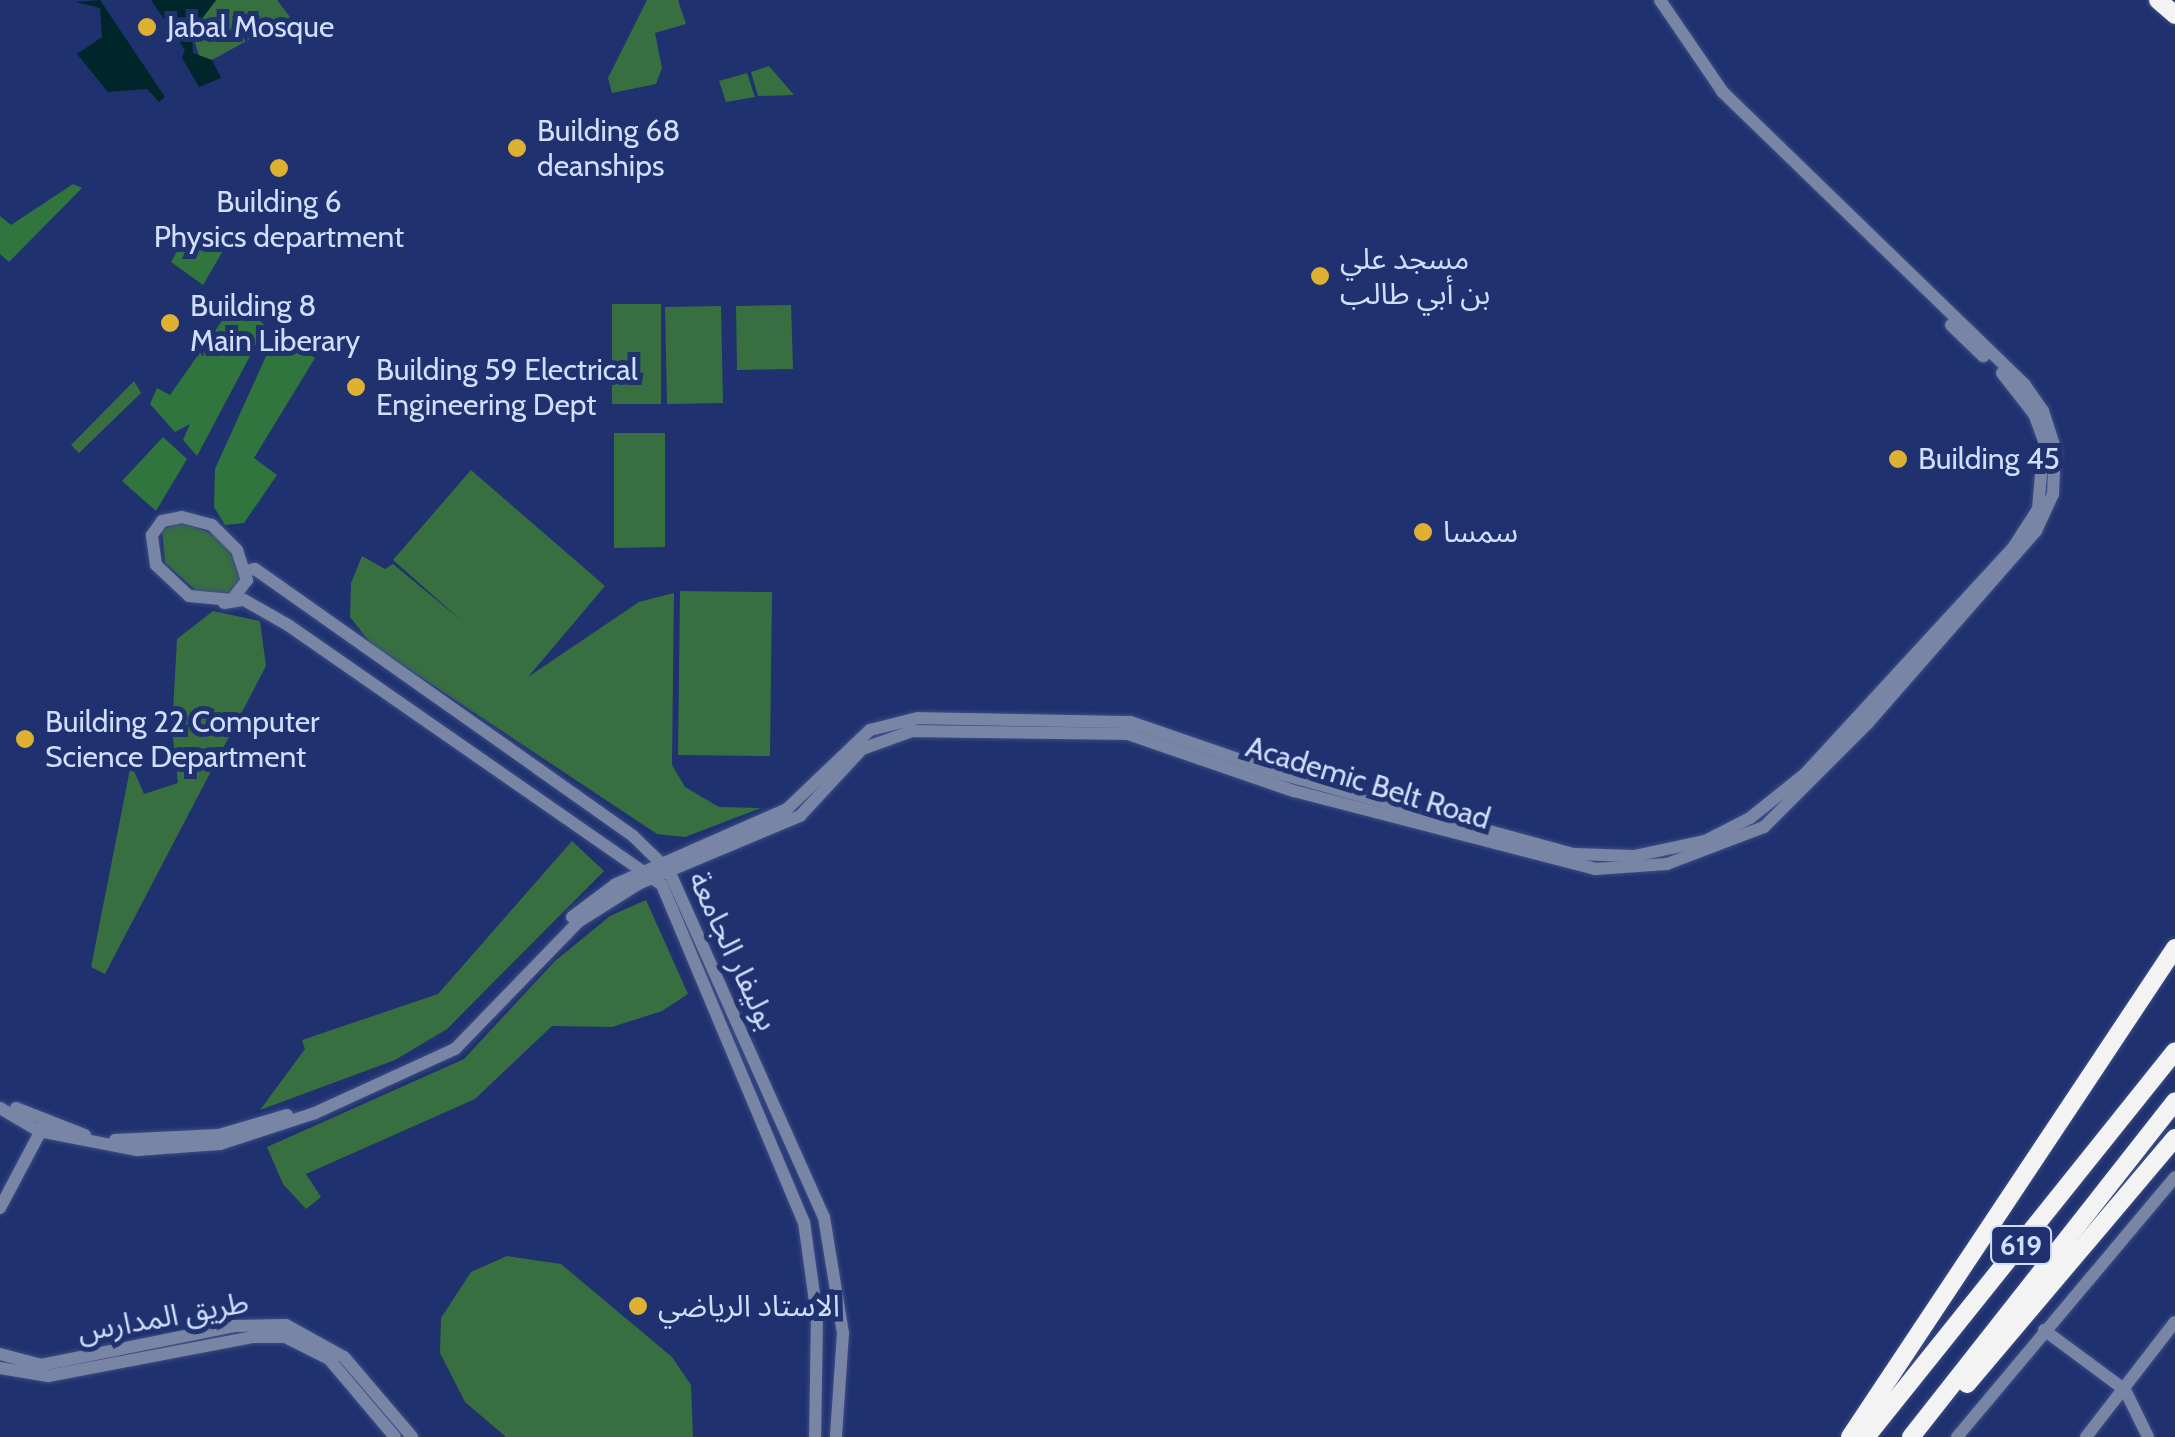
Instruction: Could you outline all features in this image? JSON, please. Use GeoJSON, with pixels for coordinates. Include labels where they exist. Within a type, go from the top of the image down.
{"type":"FeatureCollection","features":[{"type":"Feature","properties":{"kind":"highway"},"geometry":{"type":"LineString","coordinates":[[2158,0],[2175,15]]}},
{"type":"Feature","properties":{"kind":"highway"},"geometry":{"type":"LineString","coordinates":[[2167,0],[2175,6]]}},
{"type":"Feature","properties":{"kind":"highway"},"geometry":{"type":"LineString","coordinates":[[1850,1437],[2175,948]]}},
{"type":"Feature","properties":{"kind":"highway","name":"619"},"geometry":{"type":"LineString","coordinates":[[1866,1437],[2175,1051]]}},
{"type":"Feature","properties":{"kind":"highway","name":"619"},"geometry":{"type":"LineString","coordinates":[[1911,1437],[2175,1101]]}},
{"type":"Feature","properties":{"kind":"highway"},"geometry":{"type":"LineString","coordinates":[[1920,1437],[2175,1138]]}},
{"type":"Feature","properties":{"kind":"street","name":"Academic Belt Road"},"geometry":{"type":"LineString","coordinates":[[0,1108],[104,1146],[168,1150],[242,1140],[316,1113],[455,1049],[578,922],[650,873],[787,809],[851,742],[918,718],[1130,722],[1303,781],[1596,857],[1660,853],[1706,841],[1784,794],[2013,548],[2038,510],[2044,441],[2034,414],[2006,377],[1708,85],[1652,0]]}},
{"type":"Feature","properties":{"kind":"street","name":"Academic Belt Road"},"geometry":{"type":"LineString","coordinates":[[665,866],[800,816],[874,742],[931,730],[1128,734],[1294,791],[1595,869],[1667,864],[1764,827],[1866,724],[2036,530],[2053,494],[2055,448],[2044,411],[2024,385],[1722,91],[1660,0]]}},
{"type":"Feature","properties":{"kind":"street"},"geometry":{"type":"LineString","coordinates":[[182,516],[212,526],[237,550],[246,571],[246,587],[224,603],[200,601],[168,580],[152,551],[156,528],[182,516]]}},
{"type":"Feature","properties":{"kind":"street","name":"بوليفار الجامعة"},"geometry":{"type":"LineString","coordinates":[[246,571],[255,569],[665,866],[824,1217],[842,1333],[836,1437]]}},
{"type":"Feature","properties":{"kind":"street","name":"بوليفار الجامعة"},"geometry":{"type":"LineString","coordinates":[[224,603],[244,600],[270,614],[560,819],[650,873],[772,1134],[804,1222],[818,1316],[814,1437]]}},
{"type":"Feature","properties":{"kind":"street"},"geometry":{"type":"LineString","coordinates":[[403,706],[421,704],[418,684]]}},
{"type":"Feature","properties":{"kind":"street","name":"Academic Belt Road"},"geometry":{"type":"LineString","coordinates":[[0,1100],[42,1126]]}},
{"type":"Feature","properties":{"kind":"street"},"geometry":{"type":"LineString","coordinates":[[0,1208],[42,1126]]}},
{"type":"Feature","properties":{"kind":"street"},"geometry":{"type":"LineString","coordinates":[[1957,1437],[2175,1177]]}},
{"type":"Feature","properties":{"kind":"street"},"geometry":{"type":"LineString","coordinates":[[804,1222],[824,1217]]}},
{"type":"Feature","properties":{"kind":"street"},"geometry":{"type":"LineString","coordinates":[[2086,1437],[2175,1322]]}},
{"type":"Feature","properties":{"kind":"street","name":"طريق المدارس"},"geometry":{"type":"LineString","coordinates":[[0,1354],[41,1365],[234,1326],[286,1325],[344,1357],[412,1437]]}},
{"type":"Feature","properties":{"kind":"street"},"geometry":{"type":"LineString","coordinates":[[2044,1330],[2126,1390],[2148,1437]]}},
{"type":"Feature","properties":{"kind":"street"},"geometry":{"type":"LineString","coordinates":[[0,1368],[48,1376],[252,1337],[285,1337],[328,1359],[395,1437]]}},
{"type":"Feature","properties":{"kind":"green space"},"geometry":{"type":"Polygon","coordinates":[[[216,0],[277,0],[290,17],[212,60],[200,59],[192,32],[216,0]]]}},
{"type":"Feature","properties":{"kind":"green space"},"geometry":{"type":"Polygon","coordinates":[[[647,0],[678,0],[686,24],[655,33],[662,68],[656,84],[612,93],[608,78],[647,0]]]}},
{"type":"Feature","properties":{"kind":"green space"},"geometry":{"type":"Polygon","coordinates":[[[769,66],[794,95],[758,96],[751,72],[769,66]]]}},
{"type":"Feature","properties":{"kind":"green space"},"geometry":{"type":"Polygon","coordinates":[[[747,73],[755,97],[726,102],[719,81],[747,73]]]}},
{"type":"Feature","properties":{"kind":"green space"},"geometry":{"type":"Polygon","coordinates":[[[73,184],[82,188],[9,262],[0,254],[0,216],[11,225],[73,184]]]}},
{"type":"Feature","properties":{"kind":"green space"},"geometry":{"type":"Polygon","coordinates":[[[227,227],[234,232],[203,285],[171,262],[189,230],[210,247],[227,227]]]}},
{"type":"Feature","properties":{"kind":"green space"},"geometry":{"type":"Polygon","coordinates":[[[236,301],[266,326],[197,456],[183,440],[190,424],[175,432],[150,404],[157,388],[170,395],[236,301]]]}},
{"type":"Feature","properties":{"kind":"green space"},"geometry":{"type":"Polygon","coordinates":[[[612,304],[661,304],[661,404],[612,404],[612,304]]]}},
{"type":"Feature","properties":{"kind":"green space"},"geometry":{"type":"Polygon","coordinates":[[[791,305],[793,369],[737,370],[736,306],[791,305]]]}},
{"type":"Feature","properties":{"kind":"green space"},"geometry":{"type":"Polygon","coordinates":[[[721,306],[723,403],[667,404],[665,307],[721,306]]]}},
{"type":"Feature","properties":{"kind":"green space"},"geometry":{"type":"Polygon","coordinates":[[[276,334],[315,358],[254,458],[277,475],[244,523],[225,525],[214,507],[215,469],[276,334]]]}},
{"type":"Feature","properties":{"kind":"green space"},"geometry":{"type":"Polygon","coordinates":[[[134,381],[141,393],[79,453],[71,445],[134,381]]]}},
{"type":"Feature","properties":{"kind":"green space"},"geometry":{"type":"Polygon","coordinates":[[[614,433],[665,433],[665,547],[614,548],[614,433]]]}},
{"type":"Feature","properties":{"kind":"green space"},"geometry":{"type":"Polygon","coordinates":[[[163,437],[187,459],[156,511],[122,481],[163,437]]]}},
{"type":"Feature","properties":{"kind":"green space"},"geometry":{"type":"Polygon","coordinates":[[[471,470],[605,586],[528,677],[639,602],[674,593],[672,765],[685,787],[719,807],[761,808],[685,837],[657,834],[371,644],[350,617],[351,583],[362,556],[385,569],[393,564],[462,621],[393,560],[471,470]]]}},
{"type":"Feature","properties":{"kind":"green space"},"geometry":{"type":"Polygon","coordinates":[[[180,521],[218,536],[239,562],[241,583],[231,595],[199,593],[165,563],[162,530],[180,521]]]}},
{"type":"Feature","properties":{"kind":"green space"},"geometry":{"type":"Polygon","coordinates":[[[680,591],[772,592],[770,756],[678,755],[680,591]]]}},
{"type":"Feature","properties":{"kind":"green space"},"geometry":{"type":"Polygon","coordinates":[[[213,611],[260,621],[266,666],[105,974],[91,967],[131,764],[144,794],[178,783],[172,729],[177,639],[213,611]]]}},
{"type":"Feature","properties":{"kind":"green space"},"geometry":{"type":"Polygon","coordinates":[[[572,841],[604,871],[447,1029],[395,1060],[260,1110],[305,1049],[302,1040],[438,994],[572,841]]]}},
{"type":"Feature","properties":{"kind":"green space"},"geometry":{"type":"Polygon","coordinates":[[[646,900],[688,994],[662,1011],[612,1027],[552,1026],[475,1099],[306,1174],[321,1197],[306,1209],[283,1184],[267,1147],[464,1059],[555,961],[610,916],[646,900]]]}},
{"type":"Feature","properties":{"kind":"green space"},"geometry":{"type":"Polygon","coordinates":[[[507,1256],[561,1264],[672,1357],[691,1385],[693,1437],[506,1437],[465,1402],[440,1353],[441,1318],[471,1272],[507,1256]]]}},
{"type":"Feature","properties":{"kind":"shaded area"},"geometry":{"type":"Polygon","coordinates":[[[100,0],[165,97],[159,102],[147,89],[108,92],[77,54],[102,37],[100,8],[76,2],[100,0]]]}},
{"type":"Feature","properties":{"kind":"shaded area"},"geometry":{"type":"Polygon","coordinates":[[[151,0],[216,0],[192,32],[193,53],[212,60],[221,78],[199,87],[182,58],[185,50],[151,0]]]}},
{"type":"Feature","properties":{"kind":"place","name":"Jabal Mosque"},"geometry":{"type":"Point","coordinates":[147,27]}},
{"type":"Feature","properties":{"kind":"place","name":"Building 68 deanships"},"geometry":{"type":"Point","coordinates":[517,148]}},
{"type":"Feature","properties":{"kind":"place","name":"Building 6 Physics department"},"geometry":{"type":"Point","coordinates":[279,168]}},
{"type":"Feature","properties":{"kind":"place","name":"مسجد علي بن أبي طالب"},"geometry":{"type":"Point","coordinates":[1320,276]}},
{"type":"Feature","properties":{"kind":"place","name":"Building 8 Main Liberary"},"geometry":{"type":"Point","coordinates":[170,323]}},
{"type":"Feature","properties":{"kind":"place","name":"Building 59 Electrical Engineering Dept"},"geometry":{"type":"Point","coordinates":[356,387]}},
{"type":"Feature","properties":{"kind":"place","name":"Building 45"},"geometry":{"type":"Point","coordinates":[1898,459]}},
{"type":"Feature","properties":{"kind":"place","name":"سمسا"},"geometry":{"type":"Point","coordinates":[1423,532]}},
{"type":"Feature","properties":{"kind":"place","name":"Building 22 Computer Science Department"},"geometry":{"type":"Point","coordinates":[25,739]}},
{"type":"Feature","properties":{"kind":"place","name":"الاستاد الرياضي"},"geometry":{"type":"Point","coordinates":[638,1306]}}]}
